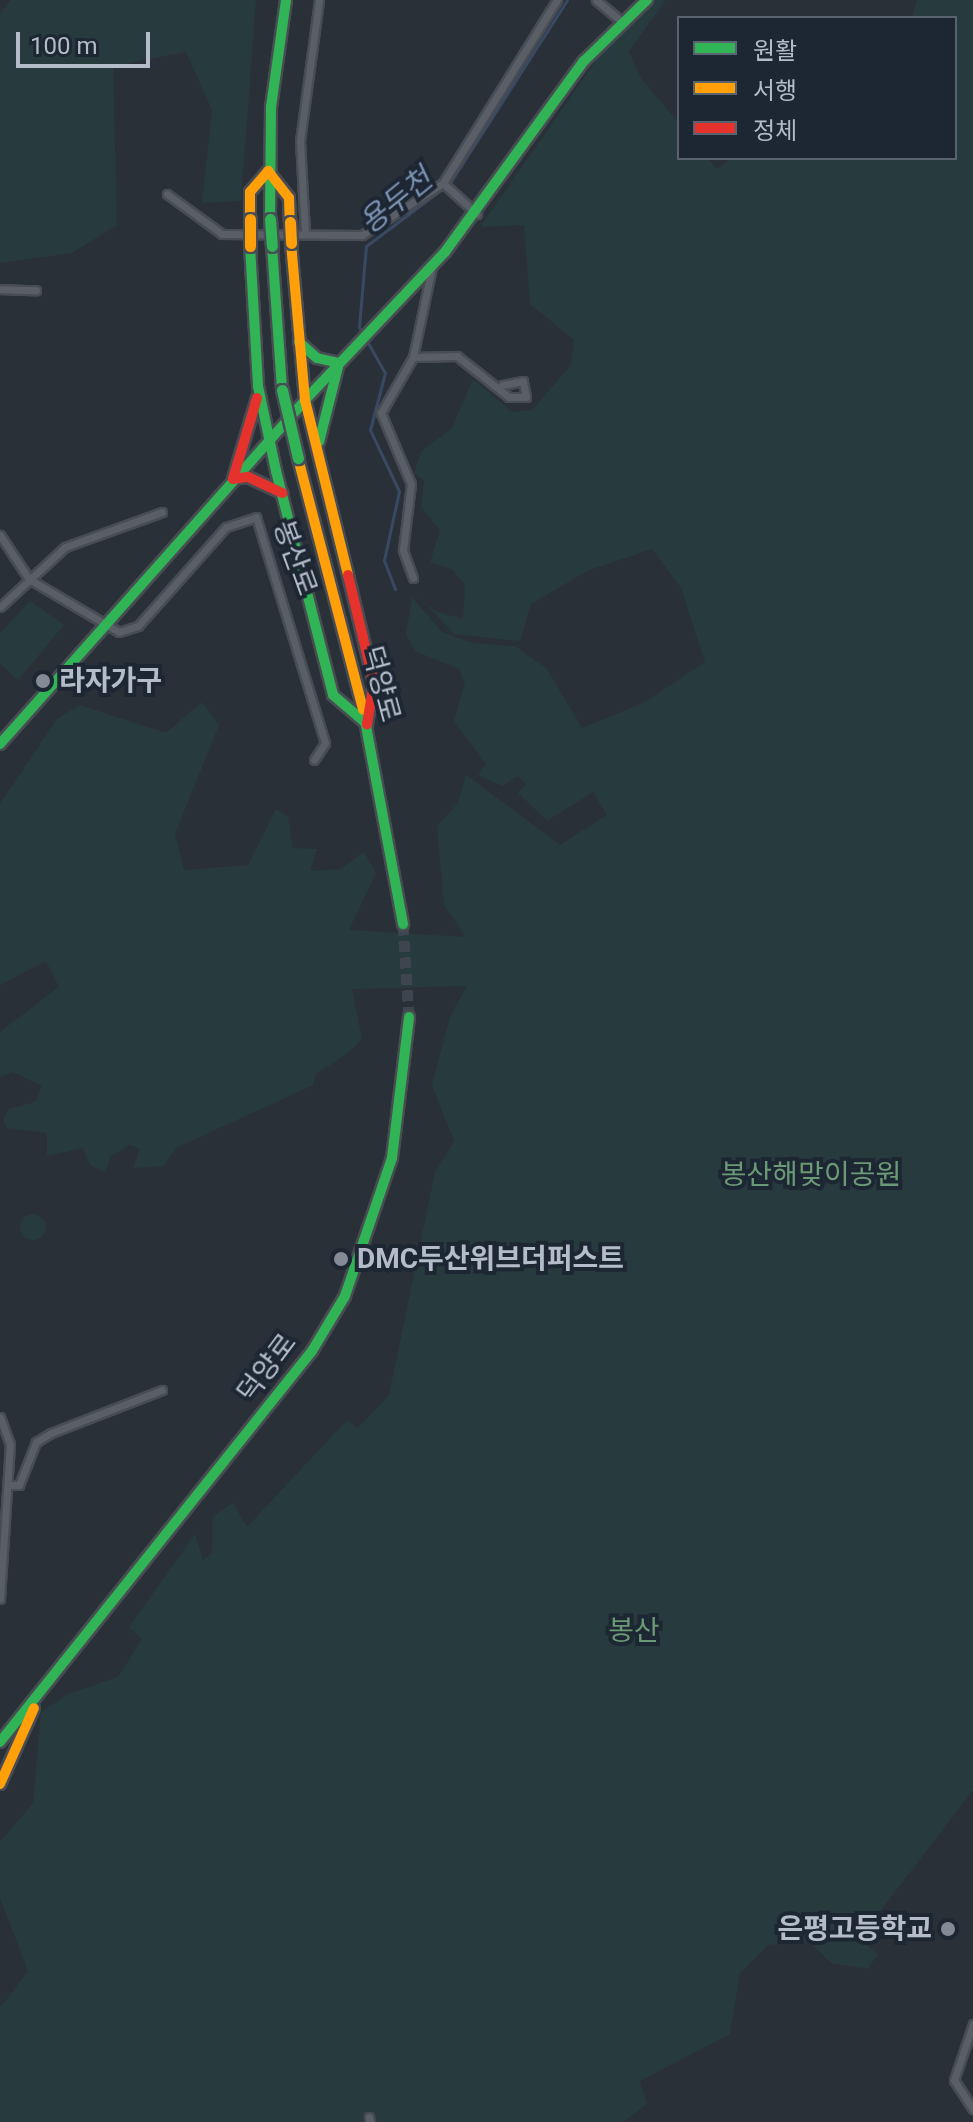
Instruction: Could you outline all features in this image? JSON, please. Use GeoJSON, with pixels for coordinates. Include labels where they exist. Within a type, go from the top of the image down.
{"type":"FeatureCollection","features":[{"type":"Feature","properties":{"kind":"main road"},"geometry":{"type":"LineString","coordinates":[[286,0],[268,171],[250,192],[258,386],[333,695],[367,724]]}},
{"type":"Feature","properties":{"kind":"main road"},"geometry":{"type":"LineString","coordinates":[[0,744],[233,479],[433,265],[477,214],[619,19],[647,0]]}},
{"type":"Feature","properties":{"kind":"main road"},"geometry":{"type":"LineString","coordinates":[[268,171],[289,198],[305,400],[374,683],[367,724]]}},
{"type":"Feature","properties":{"kind":"main road","name":"덕양로"},"geometry":{"type":"LineString","coordinates":[[268,171],[282,390],[367,724],[403,924]]}},
{"type":"Feature","properties":{"kind":"main road"},"geometry":{"type":"LineString","coordinates":[[298,342],[317,358],[339,363]]}},
{"type":"Feature","properties":{"kind":"main road"},"geometry":{"type":"LineString","coordinates":[[319,458],[320,426],[339,363]]}},
{"type":"Feature","properties":{"kind":"main road"},"geometry":{"type":"LineString","coordinates":[[233,479],[258,386]]}},
{"type":"Feature","properties":{"kind":"main road"},"geometry":{"type":"LineString","coordinates":[[233,479],[248,477],[282,493]]}},
{"type":"Feature","properties":{"kind":"main road","name":"덕양로"},"geometry":{"type":"LineString","coordinates":[[0,1742],[312,1351],[345,1296],[392,1158],[409,1017]]}},
{"type":"Feature","properties":{"kind":"main road","name":"덕양로"},"geometry":{"type":"LineString","coordinates":[[0,1784],[42,1692]]}},
{"type":"Feature","properties":{"kind":"street"},"geometry":{"type":"LineString","coordinates":[[305,233],[300,141],[319,0]]}},
{"type":"Feature","properties":{"kind":"street"},"geometry":{"type":"LineString","coordinates":[[167,194],[222,234],[362,235],[443,183],[557,0]]}},
{"type":"Feature","properties":{"kind":"street"},"geometry":{"type":"LineString","coordinates":[[596,0],[619,19]]}},
{"type":"Feature","properties":{"kind":"street"},"geometry":{"type":"LineString","coordinates":[[443,183],[477,214]]}},
{"type":"Feature","properties":{"kind":"street"},"geometry":{"type":"LineString","coordinates":[[413,578],[403,550],[411,484],[381,413],[413,357],[433,265]]}},
{"type":"Feature","properties":{"kind":"street"},"geometry":{"type":"LineString","coordinates":[[0,289],[36,290]]}},
{"type":"Feature","properties":{"kind":"street"},"geometry":{"type":"LineString","coordinates":[[413,357],[457,356],[502,385]]}},
{"type":"Feature","properties":{"kind":"street"},"geometry":{"type":"LineString","coordinates":[[0,607],[65,547],[162,512]]}},
{"type":"Feature","properties":{"kind":"street","name":"봉산로"},"geometry":{"type":"LineString","coordinates":[[0,535],[29,579],[119,632],[138,626],[226,527],[256,517],[325,743],[314,760]]}},
{"type":"Feature","properties":{"kind":"street"},"geometry":{"type":"LineString","coordinates":[[9,1507],[36,1442],[51,1433],[162,1390]]}},
{"type":"Feature","properties":{"kind":"street"},"geometry":{"type":"LineString","coordinates":[[0,1417],[10,1444],[9,1507],[0,1599]]}},
{"type":"Feature","properties":{"kind":"street"},"geometry":{"type":"LineString","coordinates":[[10,1485],[19,1485]]}},
{"type":"Feature","properties":{"kind":"street"},"geometry":{"type":"LineString","coordinates":[[973,2024],[954,2080],[973,2109]]}},
{"type":"Feature","properties":{"kind":"green space"},"geometry":{"type":"Polygon","coordinates":[[[11,0],[256,0],[241,201],[202,203],[212,110],[186,52],[113,66],[117,225],[72,253],[0,263],[0,13],[11,0]]]}},
{"type":"Feature","properties":{"kind":"green space","name":"봉산"},"geometry":{"type":"Polygon","coordinates":[[[652,0],[666,0],[629,51],[640,77],[677,121],[677,160],[709,160],[717,169],[730,160],[957,160],[957,16],[912,16],[917,0],[973,0],[973,1790],[859,1939],[878,1954],[868,1969],[831,1963],[810,1942],[768,1945],[740,1973],[730,2034],[640,2081],[647,2104],[624,2122],[0,2122],[0,2008],[28,1971],[0,1898],[0,1842],[33,1803],[41,1712],[68,1694],[118,1677],[142,1639],[129,1627],[195,1534],[203,1560],[212,1553],[213,1516],[233,1503],[247,1527],[347,1420],[358,1428],[389,1395],[435,1172],[454,1141],[432,1085],[450,1017],[467,986],[352,989],[362,1039],[348,1053],[316,1074],[313,1085],[176,1148],[164,1166],[133,1168],[140,1149],[130,1145],[111,1156],[105,1172],[90,1165],[83,1148],[47,1156],[47,1133],[7,1128],[3,1120],[9,1109],[35,1102],[42,1086],[13,1072],[0,1077],[0,1032],[59,987],[46,961],[0,985],[0,804],[57,719],[80,705],[166,733],[202,702],[219,725],[175,834],[184,870],[248,865],[276,809],[288,817],[293,848],[317,849],[310,871],[340,869],[364,852],[376,873],[349,930],[466,937],[444,905],[437,826],[458,803],[466,775],[560,845],[607,815],[593,792],[547,821],[518,793],[526,784],[518,776],[502,786],[478,775],[486,764],[454,721],[465,683],[459,669],[415,651],[406,634],[412,597],[442,632],[472,643],[515,646],[547,669],[582,728],[645,702],[705,662],[681,588],[652,549],[589,570],[531,604],[520,641],[454,634],[414,591],[435,611],[463,619],[465,585],[452,569],[430,562],[440,530],[421,507],[424,480],[414,473],[421,452],[452,428],[473,379],[512,412],[532,410],[571,365],[574,340],[530,304],[524,225],[480,227],[616,32],[652,0]]]}},
{"type":"Feature","properties":{"kind":"green space"},"geometry":{"type":"Polygon","coordinates":[[[30,601],[64,625],[18,680],[0,664],[0,633],[30,601]]]}},
{"type":"Feature","properties":{"kind":"green space"},"geometry":{"type":"Polygon","coordinates":[[[33,1214],[42,1218],[46,1227],[42,1236],[33,1240],[24,1236],[20,1227],[24,1218],[33,1214]]]}},
{"type":"Feature","properties":{"kind":"waterway","name":"용두천"},"geometry":{"type":"LineString","coordinates":[[395,589],[384,560],[399,491],[370,430],[385,373],[359,327],[366,246],[450,183],[567,0]]}},
{"type":"Feature","properties":{"kind":"tunnel"},"geometry":{"type":"LineString","coordinates":[[403,924],[409,1017]]}},
{"type":"Feature","properties":{"kind":"traffic: fast"},"geometry":{"type":"LineString","coordinates":[[270,219],[271,107],[286,0]]}},
{"type":"Feature","properties":{"kind":"traffic: fast"},"geometry":{"type":"LineString","coordinates":[[305,400],[445,252],[584,61],[647,0]]}},
{"type":"Feature","properties":{"kind":"traffic: fast"},"geometry":{"type":"LineString","coordinates":[[270,219],[272,246]]}},
{"type":"Feature","properties":{"kind":"traffic: fast"},"geometry":{"type":"LineString","coordinates":[[250,246],[258,386],[276,471],[333,695],[367,724]]}},
{"type":"Feature","properties":{"kind":"traffic: fast"},"geometry":{"type":"LineString","coordinates":[[272,246],[282,390]]}},
{"type":"Feature","properties":{"kind":"traffic: fast"},"geometry":{"type":"LineString","coordinates":[[299,342],[317,358],[339,363],[319,442]]}},
{"type":"Feature","properties":{"kind":"traffic: fast"},"geometry":{"type":"LineString","coordinates":[[282,390],[298,458]]}},
{"type":"Feature","properties":{"kind":"traffic: fast"},"geometry":{"type":"LineString","coordinates":[[0,744],[305,400]]}},
{"type":"Feature","properties":{"kind":"traffic: fast"},"geometry":{"type":"LineString","coordinates":[[363,710],[403,924]]}},
{"type":"Feature","properties":{"kind":"traffic: fast"},"geometry":{"type":"LineString","coordinates":[[0,1742],[312,1351],[345,1296],[392,1158],[409,1017]]}},
{"type":"Feature","properties":{"kind":"traffic: slow"},"geometry":{"type":"LineString","coordinates":[[250,219],[250,192],[268,171],[289,198],[290,222]]}},
{"type":"Feature","properties":{"kind":"traffic: slow"},"geometry":{"type":"LineString","coordinates":[[250,219],[250,246]]}},
{"type":"Feature","properties":{"kind":"traffic: slow"},"geometry":{"type":"LineString","coordinates":[[290,222],[291,243]]}},
{"type":"Feature","properties":{"kind":"traffic: slow"},"geometry":{"type":"LineString","coordinates":[[291,243],[305,400],[348,575]]}},
{"type":"Feature","properties":{"kind":"traffic: slow"},"geometry":{"type":"LineString","coordinates":[[298,458],[363,710]]}},
{"type":"Feature","properties":{"kind":"traffic: slow"},"geometry":{"type":"LineString","coordinates":[[0,1784],[34,1708]]}},
{"type":"Feature","properties":{"kind":"traffic: jam"},"geometry":{"type":"LineString","coordinates":[[257,398],[233,479],[248,477],[282,493]]}},
{"type":"Feature","properties":{"kind":"traffic: jam"},"geometry":{"type":"LineString","coordinates":[[348,575],[374,683],[367,724]]}},
{"type":"Feature","properties":{"kind":"place","name":"라자가구"},"geometry":{"type":"Point","coordinates":[43,681]}},
{"type":"Feature","properties":{"kind":"place","name":"DMC두산위브더퍼스트"},"geometry":{"type":"Point","coordinates":[341,1259]}},
{"type":"Feature","properties":{"kind":"place","name":"은평고등학교"},"geometry":{"type":"Point","coordinates":[948,1929]}},
{"type":"Feature","properties":{"kind":"park label","name":"봉산해맞이공원"},"geometry":{"type":"Point","coordinates":[811,1175]}}]}
